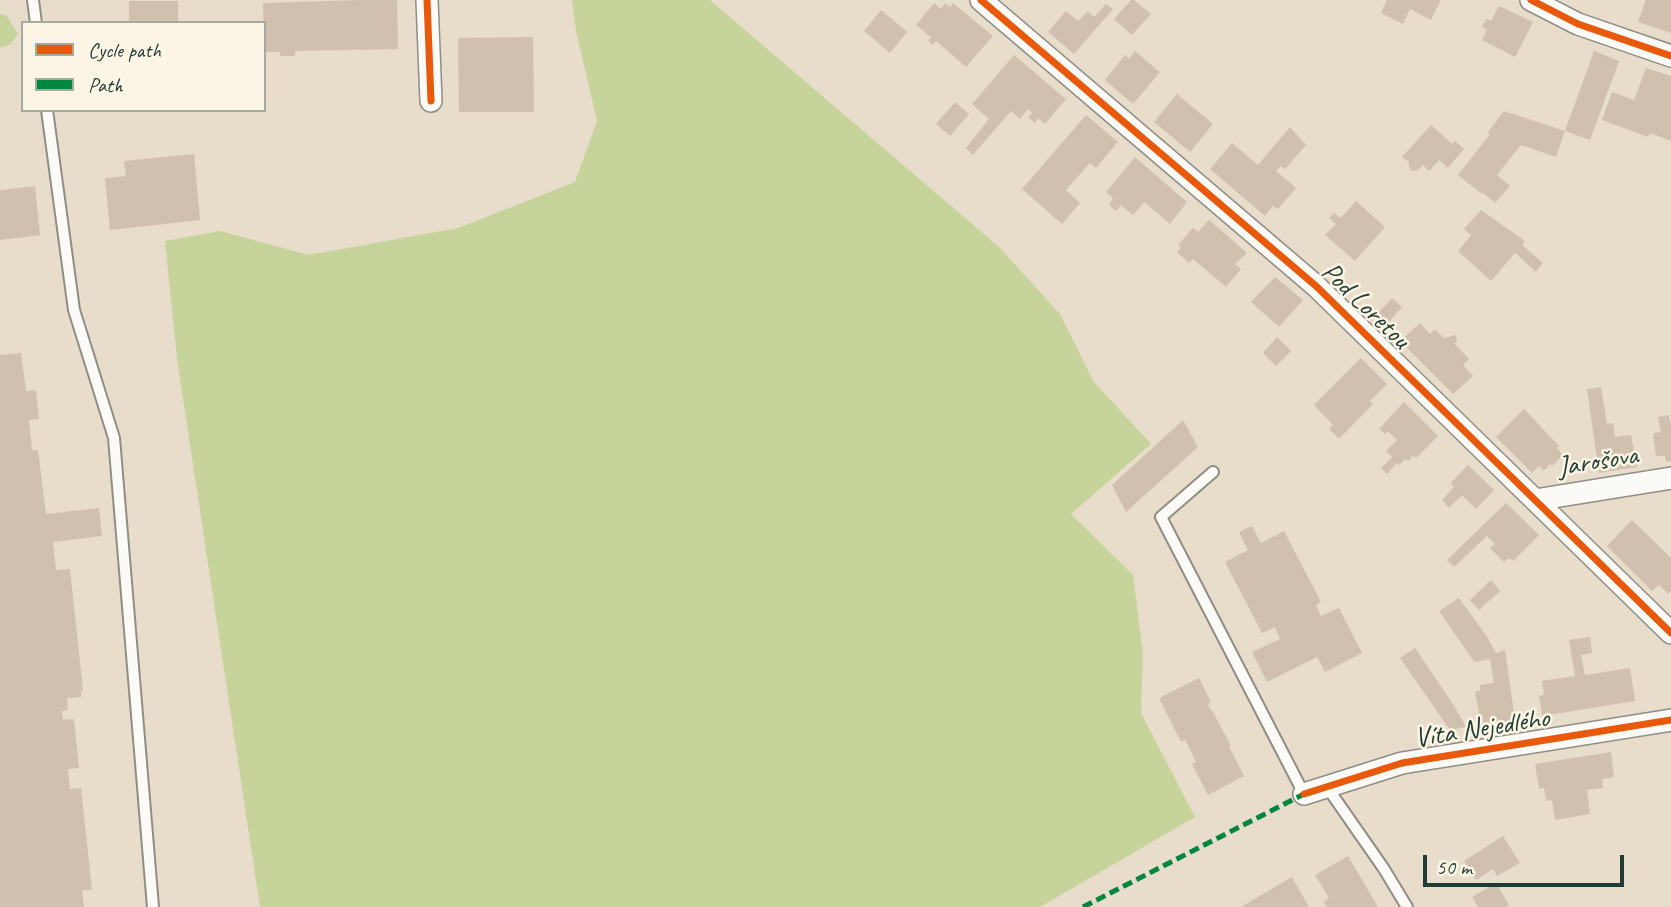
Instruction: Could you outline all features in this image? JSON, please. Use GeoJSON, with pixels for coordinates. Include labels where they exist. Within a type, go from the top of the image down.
{"type":"FeatureCollection","features":[{"type":"Feature","properties":{"kind":"street"},"geometry":{"type":"LineString","coordinates":[[427,0],[431,101]]}},
{"type":"Feature","properties":{"kind":"street","name":"Pod Loretou"},"geometry":{"type":"LineString","coordinates":[[981,0],[1316,286],[1671,633]]}},
{"type":"Feature","properties":{"kind":"street"},"geometry":{"type":"LineString","coordinates":[[1531,0],[1578,24],[1671,56]]}},
{"type":"Feature","properties":{"kind":"street","name":"Jarošova"},"geometry":{"type":"LineString","coordinates":[[1535,500],[1671,478]]}},
{"type":"Feature","properties":{"kind":"street","name":"Víta Nejedlého"},"geometry":{"type":"LineString","coordinates":[[1304,794],[1402,764],[1671,720]]}},
{"type":"Feature","properties":{"kind":"lane"},"geometry":{"type":"LineString","coordinates":[[33,0],[36,21]]}},
{"type":"Feature","properties":{"kind":"lane"},"geometry":{"type":"LineString","coordinates":[[47,112],[74,310],[114,438],[153,907]]}},
{"type":"Feature","properties":{"kind":"lane"},"geometry":{"type":"LineString","coordinates":[[1213,472],[1161,517],[1304,794]]}},
{"type":"Feature","properties":{"kind":"lane"},"geometry":{"type":"LineString","coordinates":[[1326,787],[1384,869],[1407,907]]}},
{"type":"Feature","properties":{"kind":"green space"},"geometry":{"type":"Polygon","coordinates":[[[572,0],[710,0],[999,247],[1060,314],[1093,381],[1151,444],[1071,514],[1133,575],[1143,654],[1141,713],[1195,817],[1040,907],[260,907],[177,359],[165,241],[220,231],[309,255],[458,228],[575,182],[597,121],[576,31],[572,0]]]}},
{"type":"Feature","properties":{"kind":"green space"},"geometry":{"type":"Polygon","coordinates":[[[0,14],[6,15],[18,34],[11,44],[0,48],[0,14]]]}},
{"type":"Feature","properties":{"kind":"building"},"geometry":{"type":"Polygon","coordinates":[[[397,0],[398,49],[295,51],[295,56],[266,52],[263,3],[397,0]]]}},
{"type":"Feature","properties":{"kind":"building"},"geometry":{"type":"Polygon","coordinates":[[[1131,0],[1151,14],[1132,35],[1114,19],[1131,0]]]}},
{"type":"Feature","properties":{"kind":"building"},"geometry":{"type":"Polygon","coordinates":[[[1387,0],[1441,0],[1431,20],[1410,9],[1403,24],[1381,13],[1387,0]]]}},
{"type":"Feature","properties":{"kind":"building"},"geometry":{"type":"Polygon","coordinates":[[[1646,0],[1671,0],[1671,33],[1638,22],[1646,0]]]}},
{"type":"Feature","properties":{"kind":"building"},"geometry":{"type":"Polygon","coordinates":[[[129,1],[178,1],[178,21],[129,21],[129,1]]]}},
{"type":"Feature","properties":{"kind":"building"},"geometry":{"type":"Polygon","coordinates":[[[934,3],[941,9],[945,3],[950,7],[953,3],[993,36],[966,67],[936,41],[933,45],[928,40],[931,37],[916,25],[934,3]]]}},
{"type":"Feature","properties":{"kind":"building"},"geometry":{"type":"Polygon","coordinates":[[[1106,4],[1113,9],[1074,54],[1048,32],[1066,11],[1078,21],[1088,11],[1094,17],[1106,4]]]}},
{"type":"Feature","properties":{"kind":"building"},"geometry":{"type":"Polygon","coordinates":[[[1499,6],[1533,22],[1515,57],[1482,40],[1487,29],[1482,27],[1486,19],[1491,21],[1499,6]]]}},
{"type":"Feature","properties":{"kind":"building"},"geometry":{"type":"Polygon","coordinates":[[[881,10],[907,32],[890,53],[864,31],[881,10]]]}},
{"type":"Feature","properties":{"kind":"building"},"geometry":{"type":"Polygon","coordinates":[[[533,37],[534,112],[459,112],[458,38],[533,37]]]}},
{"type":"Feature","properties":{"kind":"building"},"geometry":{"type":"Polygon","coordinates":[[[1135,51],[1160,72],[1133,104],[1105,80],[1125,55],[1129,59],[1135,51]]]}},
{"type":"Feature","properties":{"kind":"building"},"geometry":{"type":"Polygon","coordinates":[[[1594,51],[1619,61],[1590,140],[1565,131],[1594,51]]]}},
{"type":"Feature","properties":{"kind":"building"},"geometry":{"type":"Polygon","coordinates":[[[1014,55],[1066,99],[1045,124],[1038,118],[1035,123],[1028,117],[1032,113],[1028,109],[1020,119],[1011,111],[973,155],[966,148],[989,119],[972,104],[1014,55]]]}},
{"type":"Feature","properties":{"kind":"building"},"geometry":{"type":"Polygon","coordinates":[[[1646,68],[1671,76],[1671,141],[1650,133],[1648,137],[1602,120],[1612,92],[1634,100],[1646,68]]]}},
{"type":"Feature","properties":{"kind":"building"},"geometry":{"type":"Polygon","coordinates":[[[1177,94],[1213,124],[1190,152],[1154,122],[1177,94]]]}},
{"type":"Feature","properties":{"kind":"building"},"geometry":{"type":"Polygon","coordinates":[[[955,102],[969,114],[950,136],[936,124],[955,102]]]}},
{"type":"Feature","properties":{"kind":"building"},"geometry":{"type":"Polygon","coordinates":[[[1504,111],[1565,131],[1556,157],[1521,145],[1497,175],[1510,186],[1495,203],[1458,175],[1504,111]]]}},
{"type":"Feature","properties":{"kind":"building"},"geometry":{"type":"Polygon","coordinates":[[[1086,115],[1118,142],[1096,168],[1090,163],[1066,190],[1080,203],[1062,224],[1022,189],[1086,115]]]}},
{"type":"Feature","properties":{"kind":"building"},"geometry":{"type":"Polygon","coordinates":[[[1431,125],[1452,144],[1455,141],[1464,149],[1448,168],[1439,160],[1429,171],[1423,165],[1413,171],[1409,168],[1409,162],[1402,157],[1431,125]]]}},
{"type":"Feature","properties":{"kind":"building"},"geometry":{"type":"Polygon","coordinates":[[[1290,127],[1306,145],[1285,169],[1281,166],[1276,171],[1296,188],[1278,209],[1273,206],[1265,216],[1210,169],[1232,143],[1258,165],[1290,127]]]}},
{"type":"Feature","properties":{"kind":"building"},"geometry":{"type":"Polygon","coordinates":[[[194,154],[200,220],[110,230],[105,178],[126,176],[124,161],[194,154]]]}},
{"type":"Feature","properties":{"kind":"building"},"geometry":{"type":"Polygon","coordinates":[[[1135,157],[1187,202],[1170,224],[1144,202],[1133,215],[1121,205],[1116,211],[1109,205],[1113,198],[1106,192],[1135,157]]]}},
{"type":"Feature","properties":{"kind":"building"},"geometry":{"type":"Polygon","coordinates":[[[35,186],[40,235],[0,240],[0,190],[35,186]]]}},
{"type":"Feature","properties":{"kind":"building"},"geometry":{"type":"Polygon","coordinates":[[[1356,201],[1385,227],[1355,261],[1325,235],[1336,224],[1329,218],[1334,213],[1341,218],[1356,201]]]}},
{"type":"Feature","properties":{"kind":"building"},"geometry":{"type":"Polygon","coordinates":[[[1481,210],[1525,241],[1522,245],[1543,263],[1536,272],[1515,253],[1491,281],[1458,251],[1471,235],[1464,229],[1481,210]]]}},
{"type":"Feature","properties":{"kind":"building"},"geometry":{"type":"Polygon","coordinates":[[[1209,220],[1247,253],[1235,264],[1241,269],[1226,287],[1193,259],[1189,263],[1177,252],[1181,248],[1178,245],[1193,228],[1198,232],[1209,220]]]}},
{"type":"Feature","properties":{"kind":"building"},"geometry":{"type":"Polygon","coordinates":[[[1275,277],[1303,300],[1279,327],[1251,302],[1275,277]]]}},
{"type":"Feature","properties":{"kind":"building"},"geometry":{"type":"Polygon","coordinates":[[[1392,298],[1402,307],[1386,325],[1375,316],[1392,298]]]}},
{"type":"Feature","properties":{"kind":"building"},"geometry":{"type":"Polygon","coordinates":[[[1420,323],[1430,334],[1435,329],[1444,338],[1456,335],[1457,342],[1454,343],[1469,359],[1463,365],[1473,376],[1453,394],[1400,341],[1420,323]]]}},
{"type":"Feature","properties":{"kind":"building"},"geometry":{"type":"Polygon","coordinates":[[[1277,337],[1291,351],[1276,366],[1263,353],[1277,337]]]}},
{"type":"Feature","properties":{"kind":"building"},"geometry":{"type":"Polygon","coordinates":[[[21,353],[26,391],[36,390],[39,419],[29,420],[32,450],[38,450],[46,514],[99,508],[102,536],[53,542],[56,570],[70,569],[83,690],[81,697],[67,698],[68,710],[62,711],[63,720],[74,719],[79,768],[68,769],[70,789],[81,788],[92,890],[82,890],[84,907],[0,907],[0,355],[21,353]]]}},
{"type":"Feature","properties":{"kind":"building"},"geometry":{"type":"Polygon","coordinates":[[[1361,358],[1387,384],[1370,401],[1373,404],[1339,439],[1329,429],[1333,425],[1314,405],[1361,358]]]}},
{"type":"Feature","properties":{"kind":"building"},"geometry":{"type":"Polygon","coordinates":[[[1601,387],[1607,424],[1613,423],[1615,437],[1631,435],[1637,467],[1599,473],[1587,389],[1601,387]]]}},
{"type":"Feature","properties":{"kind":"building"},"geometry":{"type":"Polygon","coordinates":[[[1404,402],[1438,436],[1416,458],[1413,456],[1399,465],[1397,463],[1387,474],[1381,468],[1392,457],[1386,451],[1397,440],[1388,431],[1385,434],[1379,429],[1404,402]]]}},
{"type":"Feature","properties":{"kind":"building"},"geometry":{"type":"Polygon","coordinates":[[[1524,409],[1559,446],[1557,448],[1563,455],[1544,471],[1539,466],[1532,473],[1496,437],[1524,409]]]}},
{"type":"Feature","properties":{"kind":"building"},"geometry":{"type":"Polygon","coordinates":[[[1669,415],[1671,461],[1666,462],[1665,456],[1656,456],[1653,433],[1661,432],[1658,417],[1669,415]]]}},
{"type":"Feature","properties":{"kind":"building"},"geometry":{"type":"Polygon","coordinates":[[[1183,420],[1198,447],[1126,512],[1112,485],[1183,420]]]}},
{"type":"Feature","properties":{"kind":"building"},"geometry":{"type":"Polygon","coordinates":[[[1468,465],[1494,490],[1476,509],[1462,495],[1449,508],[1442,500],[1454,487],[1451,483],[1468,465]]]}},
{"type":"Feature","properties":{"kind":"building"},"geometry":{"type":"Polygon","coordinates":[[[1506,503],[1539,535],[1513,561],[1509,558],[1504,562],[1490,548],[1495,544],[1487,536],[1454,567],[1447,560],[1506,503]]]}},
{"type":"Feature","properties":{"kind":"building"},"geometry":{"type":"Polygon","coordinates":[[[1632,520],[1671,558],[1671,591],[1668,594],[1659,585],[1652,591],[1607,546],[1632,520]]]}},
{"type":"Feature","properties":{"kind":"building"},"geometry":{"type":"Polygon","coordinates":[[[1252,526],[1261,543],[1284,531],[1321,602],[1316,605],[1321,616],[1339,608],[1362,653],[1325,672],[1317,657],[1267,682],[1252,652],[1280,639],[1275,627],[1262,633],[1225,562],[1248,550],[1239,532],[1252,526]]]}},
{"type":"Feature","properties":{"kind":"building"},"geometry":{"type":"Polygon","coordinates":[[[1491,580],[1500,591],[1479,610],[1470,600],[1491,580]]]}},
{"type":"Feature","properties":{"kind":"building"},"geometry":{"type":"Polygon","coordinates":[[[1459,598],[1496,653],[1505,650],[1515,720],[1481,725],[1475,691],[1480,691],[1480,685],[1494,683],[1490,659],[1476,662],[1473,660],[1439,611],[1459,598]]]}},
{"type":"Feature","properties":{"kind":"building"},"geometry":{"type":"Polygon","coordinates":[[[1590,637],[1592,653],[1581,655],[1585,675],[1630,668],[1635,701],[1542,716],[1539,696],[1544,695],[1542,681],[1575,676],[1569,640],[1590,637]]]}},
{"type":"Feature","properties":{"kind":"building"},"geometry":{"type":"Polygon","coordinates":[[[1415,648],[1466,727],[1450,730],[1400,658],[1415,648]]]}},
{"type":"Feature","properties":{"kind":"building"},"geometry":{"type":"Polygon","coordinates":[[[1199,678],[1211,702],[1208,704],[1211,711],[1244,776],[1208,795],[1192,764],[1196,762],[1185,740],[1181,742],[1159,698],[1199,678]]]}},
{"type":"Feature","properties":{"kind":"building"},"geometry":{"type":"Polygon","coordinates":[[[1611,752],[1614,777],[1602,779],[1603,788],[1587,790],[1590,814],[1555,820],[1552,800],[1546,801],[1544,788],[1539,789],[1535,764],[1611,752]]]}},
{"type":"Feature","properties":{"kind":"building"},"geometry":{"type":"Polygon","coordinates":[[[1503,836],[1520,863],[1497,876],[1493,869],[1476,880],[1464,861],[1503,836]]]}},
{"type":"Feature","properties":{"kind":"building"},"geometry":{"type":"Polygon","coordinates":[[[1348,856],[1378,907],[1327,907],[1324,902],[1329,898],[1315,875],[1348,856]]]}},
{"type":"Feature","properties":{"kind":"building"},"geometry":{"type":"Polygon","coordinates":[[[1292,877],[1309,907],[1241,907],[1292,877]]]}},
{"type":"Feature","properties":{"kind":"building"},"geometry":{"type":"Polygon","coordinates":[[[1496,883],[1509,905],[1478,907],[1472,897],[1496,883]]]}},
{"type":"Feature","properties":{"kind":"marked path"},"geometry":{"type":"LineString","coordinates":[[1083,907],[1304,794]]}},
{"type":"Feature","properties":{"kind":"cycle path"},"geometry":{"type":"LineString","coordinates":[[427,0],[431,101]]}},
{"type":"Feature","properties":{"kind":"cycle path"},"geometry":{"type":"LineString","coordinates":[[981,0],[1316,286],[1671,633]]}},
{"type":"Feature","properties":{"kind":"cycle path"},"geometry":{"type":"LineString","coordinates":[[1531,0],[1578,24],[1671,56]]}},
{"type":"Feature","properties":{"kind":"cycle path"},"geometry":{"type":"LineString","coordinates":[[1304,794],[1402,763],[1671,720]]}}]}
